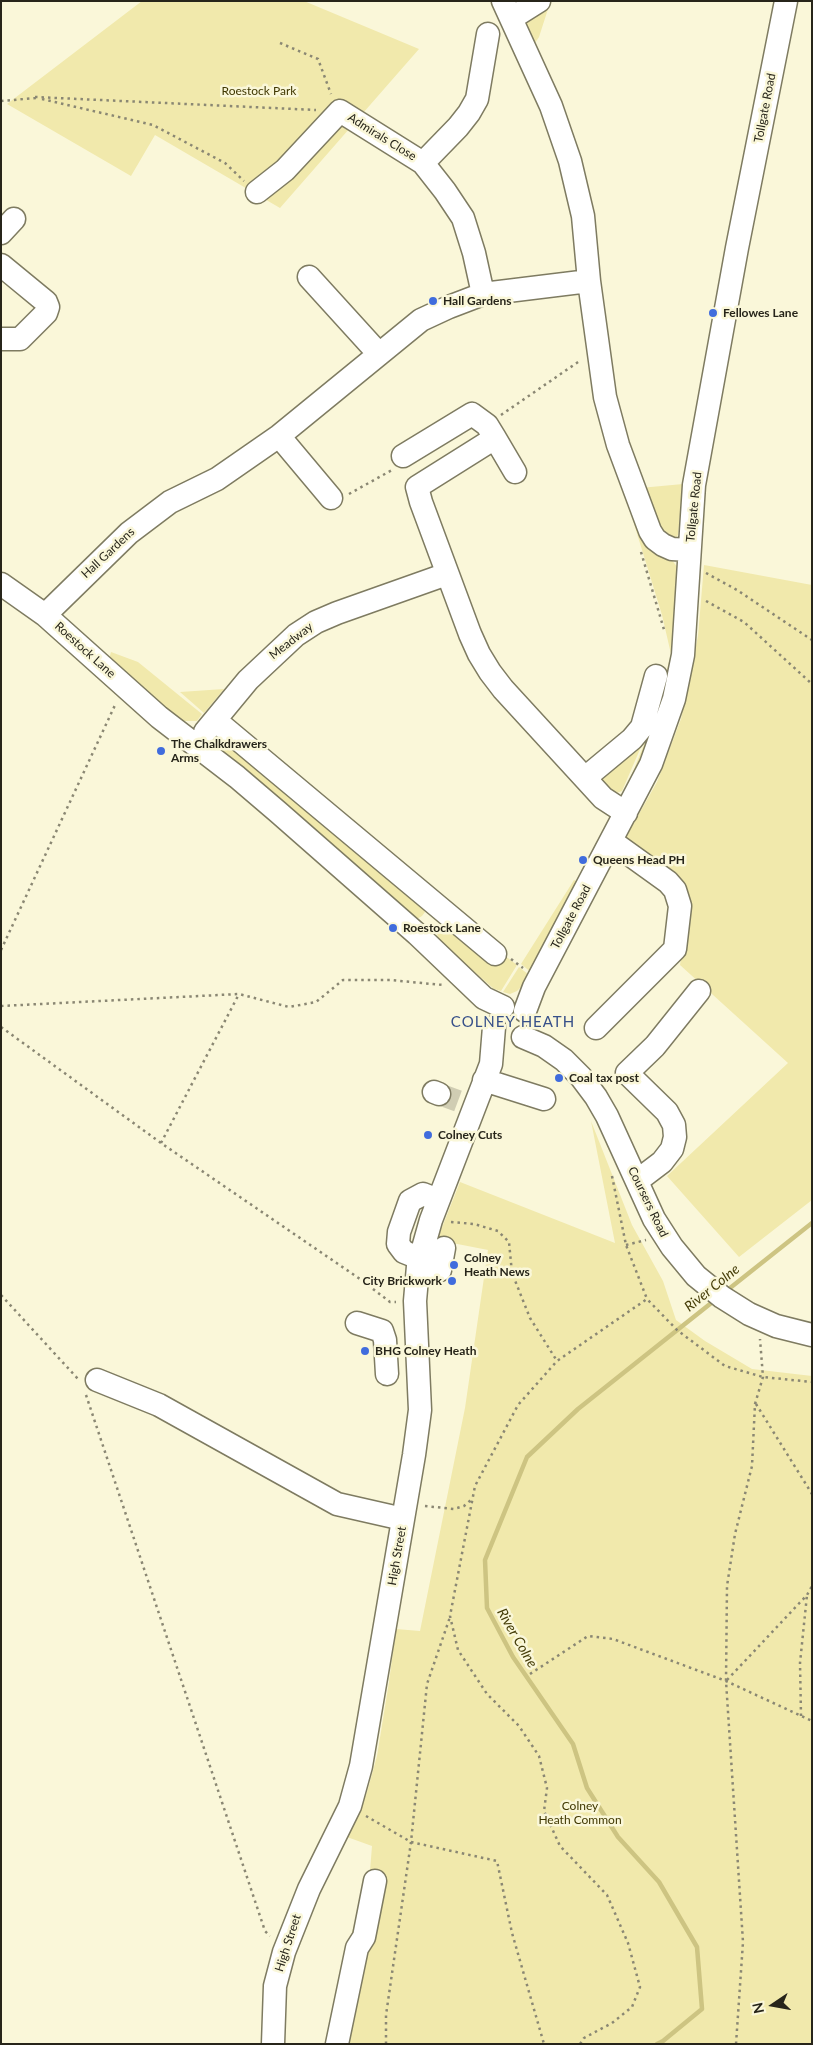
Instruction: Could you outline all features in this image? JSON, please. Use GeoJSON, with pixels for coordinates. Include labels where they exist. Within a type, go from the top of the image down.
{"type":"FeatureCollection","features":[{"type":"Feature","properties":{"kind":"street"},"geometry":{"type":"LineString","coordinates":[[539,1],[507,10],[551,106],[570,161],[583,216],[589,281],[605,397],[618,445],[650,531],[655,539],[663,545],[689,559]]}},
{"type":"Feature","properties":{"kind":"street","name":"Tollgate Road"},"geometry":{"type":"LineString","coordinates":[[509,1018],[535,983],[626,813],[654,757],[674,699],[683,655],[694,485],[737,248],[786,1]]}},
{"type":"Feature","properties":{"kind":"street","name":"Admirals Close"},"geometry":{"type":"LineString","coordinates":[[423,163],[458,127],[477,99],[488,34]]}},
{"type":"Feature","properties":{"kind":"street"},"geometry":{"type":"LineString","coordinates":[[256,192],[286,170],[340,111]]}},
{"type":"Feature","properties":{"kind":"street","name":"Admirals Close"},"geometry":{"type":"LineString","coordinates":[[340,111],[423,163],[445,191],[463,218],[483,294]]}},
{"type":"Feature","properties":{"kind":"street"},"geometry":{"type":"LineString","coordinates":[[1,265],[46,302],[48,307],[46,312],[20,339],[1,340]]}},
{"type":"Feature","properties":{"kind":"street"},"geometry":{"type":"LineString","coordinates":[[309,276],[379,354]]}},
{"type":"Feature","properties":{"kind":"street","name":"Hall Gardens"},"geometry":{"type":"LineString","coordinates":[[46,615],[128,533],[170,502],[217,479],[279,436],[421,320],[483,294],[589,281]]}},
{"type":"Feature","properties":{"kind":"street"},"geometry":{"type":"LineString","coordinates":[[403,456],[472,414],[491,431],[515,472]]}},
{"type":"Feature","properties":{"kind":"street"},"geometry":{"type":"LineString","coordinates":[[491,431],[417,487],[421,502],[470,634],[490,672],[503,689],[603,798],[626,813]]}},
{"type":"Feature","properties":{"kind":"street"},"geometry":{"type":"LineString","coordinates":[[279,436],[331,498]]}},
{"type":"Feature","properties":{"kind":"street","name":"Meadway"},"geometry":{"type":"LineString","coordinates":[[195,744],[248,680],[270,657],[309,626],[337,613],[447,574]]}},
{"type":"Feature","properties":{"kind":"street","name":"Roestock Lane"},"geometry":{"type":"LineString","coordinates":[[1,584],[46,615],[159,717],[278,812],[509,1018]]}},
{"type":"Feature","properties":{"kind":"street"},"geometry":{"type":"LineString","coordinates":[[585,778],[632,739],[642,727],[656,676]]}},
{"type":"Feature","properties":{"kind":"street"},"geometry":{"type":"LineString","coordinates":[[215,720],[495,954]]}},
{"type":"Feature","properties":{"kind":"street"},"geometry":{"type":"LineString","coordinates":[[596,1028],[675,949],[680,906],[675,890],[668,882],[611,841]]}},
{"type":"Feature","properties":{"kind":"street"},"geometry":{"type":"LineString","coordinates":[[417,934],[439,908]]}},
{"type":"Feature","properties":{"kind":"street"},"geometry":{"type":"LineString","coordinates":[[637,1181],[662,1162],[672,1149],[675,1137],[674,1125],[667,1112],[627,1073],[654,1046],[699,991]]}},
{"type":"Feature","properties":{"kind":"street","name":"Coursers Road"},"geometry":{"type":"LineString","coordinates":[[509,1018],[564,1060],[582,1077],[607,1116],[664,1235],[681,1260],[696,1276],[722,1297],[754,1317],[792,1331],[812,1334]]}},
{"type":"Feature","properties":{"kind":"street","name":"High Street"},"geometry":{"type":"LineString","coordinates":[[272,2044],[275,1986],[284,1952],[309,1889],[350,1806],[361,1766],[405,1511],[420,1410],[415,1301],[419,1262],[434,1210],[451,1099],[487,1072],[509,1018]]}},
{"type":"Feature","properties":{"kind":"street"},"geometry":{"type":"LineString","coordinates":[[487,1072],[544,1099]]}},
{"type":"Feature","properties":{"kind":"street"},"geometry":{"type":"LineString","coordinates":[[419,1262],[440,1270],[444,1248]]}},
{"type":"Feature","properties":{"kind":"street"},"geometry":{"type":"LineString","coordinates":[[356,1323],[382,1331],[387,1374]]}},
{"type":"Feature","properties":{"kind":"street"},"geometry":{"type":"LineString","coordinates":[[89,1386],[159,1405],[337,1504],[405,1511]]}},
{"type":"Feature","properties":{"kind":"street"},"geometry":{"type":"LineString","coordinates":[[338,2044],[357,1948],[364,1937],[375,1881]]}},
{"type":"Feature","properties":{"kind":"path"},"geometry":{"type":"LineString","coordinates":[[280,43],[318,59],[334,102],[340,111]]}},
{"type":"Feature","properties":{"kind":"path"},"geometry":{"type":"LineString","coordinates":[[1,102],[35,97],[340,111]]}},
{"type":"Feature","properties":{"kind":"path"},"geometry":{"type":"LineString","coordinates":[[35,97],[153,125],[225,163],[256,192]]}},
{"type":"Feature","properties":{"kind":"path"},"geometry":{"type":"LineString","coordinates":[[491,431],[575,362],[598,352]]}},
{"type":"Feature","properties":{"kind":"path"},"geometry":{"type":"LineString","coordinates":[[331,498],[351,494],[398,466],[403,456]]}},
{"type":"Feature","properties":{"kind":"path"},"geometry":{"type":"LineString","coordinates":[[639,544],[666,637]]}},
{"type":"Feature","properties":{"kind":"path"},"geometry":{"type":"LineString","coordinates":[[689,559],[702,570],[737,590],[812,640]]}},
{"type":"Feature","properties":{"kind":"path"},"geometry":{"type":"LineString","coordinates":[[687,590],[744,622],[812,684]]}},
{"type":"Feature","properties":{"kind":"path"},"geometry":{"type":"LineString","coordinates":[[1,950],[124,685]]}},
{"type":"Feature","properties":{"kind":"path"},"geometry":{"type":"LineString","coordinates":[[495,954],[500,949],[535,983]]}},
{"type":"Feature","properties":{"kind":"path"},"geometry":{"type":"LineString","coordinates":[[1,1006],[239,994],[289,1007],[316,1002],[343,980],[390,980],[450,986]]}},
{"type":"Feature","properties":{"kind":"path"},"geometry":{"type":"LineString","coordinates":[[161,1142],[239,994]]}},
{"type":"Feature","properties":{"kind":"path"},"geometry":{"type":"LineString","coordinates":[[1,1027],[161,1142],[390,1302],[415,1301]]}},
{"type":"Feature","properties":{"kind":"path"},"geometry":{"type":"LineString","coordinates":[[624,1151],[611,1168],[626,1245],[647,1299],[677,1330],[725,1366],[763,1377],[812,1382]]}},
{"type":"Feature","properties":{"kind":"path"},"geometry":{"type":"LineString","coordinates":[[434,1210],[498,1231],[509,1242],[512,1273],[530,1318],[557,1361]]}},
{"type":"Feature","properties":{"kind":"path"},"geometry":{"type":"LineString","coordinates":[[1,1295],[89,1386],[265,1930],[284,1952]]}},
{"type":"Feature","properties":{"kind":"path"},"geometry":{"type":"LineString","coordinates":[[386,2044],[386,2015],[411,1842],[427,1684],[450,1616],[475,1486],[518,1405],[557,1361],[647,1299]]}},
{"type":"Feature","properties":{"kind":"path"},"geometry":{"type":"LineString","coordinates":[[736,2044],[743,1942],[726,1681],[727,1586],[735,1534],[752,1466],[755,1404],[763,1377],[754,1317]]}},
{"type":"Feature","properties":{"kind":"path"},"geometry":{"type":"LineString","coordinates":[[755,1404],[812,1494]]}},
{"type":"Feature","properties":{"kind":"path"},"geometry":{"type":"LineString","coordinates":[[405,1511],[454,1509],[464,1506],[472,1500]]}},
{"type":"Feature","properties":{"kind":"path"},"geometry":{"type":"LineString","coordinates":[[726,1681],[807,1595],[812,1586]]}},
{"type":"Feature","properties":{"kind":"path"},"geometry":{"type":"LineString","coordinates":[[801,1716],[800,1663],[807,1595]]}},
{"type":"Feature","properties":{"kind":"path"},"geometry":{"type":"LineString","coordinates":[[450,1616],[458,1650],[487,1694],[519,1726],[539,1756],[547,1788],[544,1811],[560,1846],[607,1895],[628,1943],[640,1987],[632,2007],[612,2023],[584,2038],[580,2044]]}},
{"type":"Feature","properties":{"kind":"path"},"geometry":{"type":"LineString","coordinates":[[530,1674],[588,1636],[613,1639],[726,1681],[812,1721]]}},
{"type":"Feature","properties":{"kind":"path"},"geometry":{"type":"LineString","coordinates":[[350,1806],[411,1842],[498,1861],[512,1933],[544,2044]]}},
{"type":"Feature","properties":{"kind":"green space","name":"Roestock Park"},"geometry":{"type":"Polygon","coordinates":[[[142,1],[304,1],[419,49],[280,208],[155,135],[131,176],[7,104],[142,1]]]}},
{"type":"Feature","properties":{"kind":"green space"},"geometry":{"type":"Polygon","coordinates":[[[545,5],[548,9],[539,37],[533,46],[524,20],[545,5]]]}},
{"type":"Feature","properties":{"kind":"green space"},"geometry":{"type":"Polygon","coordinates":[[[683,484],[678,535],[675,538],[666,538],[640,488],[683,484]]]}},
{"type":"Feature","properties":{"kind":"green space"},"geometry":{"type":"Polygon","coordinates":[[[627,501],[678,568],[677,641],[659,725],[627,786],[652,725],[671,654],[662,615],[627,501]]]}},
{"type":"Feature","properties":{"kind":"green space"},"geometry":{"type":"Polygon","coordinates":[[[704,565],[812,585],[812,1200],[739,1257],[667,1176],[788,1063],[680,965],[688,911],[679,878],[626,837],[657,782],[681,719],[698,636],[704,565]]]}},
{"type":"Feature","properties":{"kind":"green space"},"geometry":{"type":"Polygon","coordinates":[[[111,652],[138,662],[202,714],[197,721],[174,721],[108,663],[111,652]]]}},
{"type":"Feature","properties":{"kind":"green space"},"geometry":{"type":"Polygon","coordinates":[[[224,689],[204,713],[180,692],[224,689]]]}},
{"type":"Feature","properties":{"kind":"green space"},"geometry":{"type":"Polygon","coordinates":[[[647,733],[622,791],[614,794],[600,781],[602,776],[647,733]]]}},
{"type":"Feature","properties":{"kind":"green space"},"geometry":{"type":"Polygon","coordinates":[[[216,734],[424,903],[422,907],[425,912],[422,916],[417,919],[210,744],[210,740],[216,734]]]}},
{"type":"Feature","properties":{"kind":"green space"},"geometry":{"type":"Polygon","coordinates":[[[574,880],[580,883],[532,973],[521,964],[574,880]]]}},
{"type":"Feature","properties":{"kind":"green space"},"geometry":{"type":"Polygon","coordinates":[[[444,924],[500,952],[517,965],[501,991],[494,989],[440,942],[436,932],[440,925],[444,924]]]}},
{"type":"Feature","properties":{"kind":"green space"},"geometry":{"type":"Polygon","coordinates":[[[519,967],[529,975],[523,985],[517,991],[510,994],[503,992],[519,967]]]}},
{"type":"Feature","properties":{"kind":"green space","name":"Colney Heath Common"},"geometry":{"type":"Polygon","coordinates":[[[591,1121],[632,1225],[663,1281],[676,1320],[705,1341],[752,1369],[812,1376],[812,2044],[332,2044],[352,1932],[370,1871],[372,1846],[347,1837],[367,1792],[377,1756],[396,1629],[420,1631],[465,1408],[488,1250],[437,1240],[460,1182],[615,1243],[591,1121]]]}},
{"type":"Feature","properties":{"kind":"waterway","name":"River Colne"},"geometry":{"type":"LineString","coordinates":[[725,1292],[812,1223]]}},
{"type":"Feature","properties":{"kind":"waterway","name":"River Colne"},"geometry":{"type":"LineString","coordinates":[[657,2044],[702,2009],[697,1947],[659,1882],[618,1837],[587,1788],[573,1744],[513,1657],[487,1608],[485,1560],[527,1457],[578,1409],[715,1300]]}},
{"type":"Feature","properties":{"kind":"tunnel"},"geometry":{"type":"LineString","coordinates":[[439,1094],[458,1101]]}},
{"type":"Feature","properties":{"kind":"place","name":"Hall Gardens"},"geometry":{"type":"Point","coordinates":[433,301]}},
{"type":"Feature","properties":{"kind":"place","name":"Fellowes Lane"},"geometry":{"type":"Point","coordinates":[713,313]}},
{"type":"Feature","properties":{"kind":"place","name":"The Chalkdrawers Arms"},"geometry":{"type":"Point","coordinates":[161,751]}},
{"type":"Feature","properties":{"kind":"place","name":"Queens Head PH"},"geometry":{"type":"Point","coordinates":[583,860]}},
{"type":"Feature","properties":{"kind":"place","name":"Roestock Lane"},"geometry":{"type":"Point","coordinates":[393,928]}},
{"type":"Feature","properties":{"kind":"place","name":"Coal tax post"},"geometry":{"type":"Point","coordinates":[559,1078]}},
{"type":"Feature","properties":{"kind":"place","name":"Colney Cuts"},"geometry":{"type":"Point","coordinates":[428,1135]}},
{"type":"Feature","properties":{"kind":"place","name":"Colney Heath News"},"geometry":{"type":"Point","coordinates":[454,1265]}},
{"type":"Feature","properties":{"kind":"place","name":"City Brickwork"},"geometry":{"type":"Point","coordinates":[452,1281]}},
{"type":"Feature","properties":{"kind":"place","name":"BHG Colney Heath"},"geometry":{"type":"Point","coordinates":[365,1351]}},
{"type":"Feature","properties":{"kind":"district","name":"COLNEY HEATH"},"geometry":{"type":"Point","coordinates":[513,1022]}}]}
